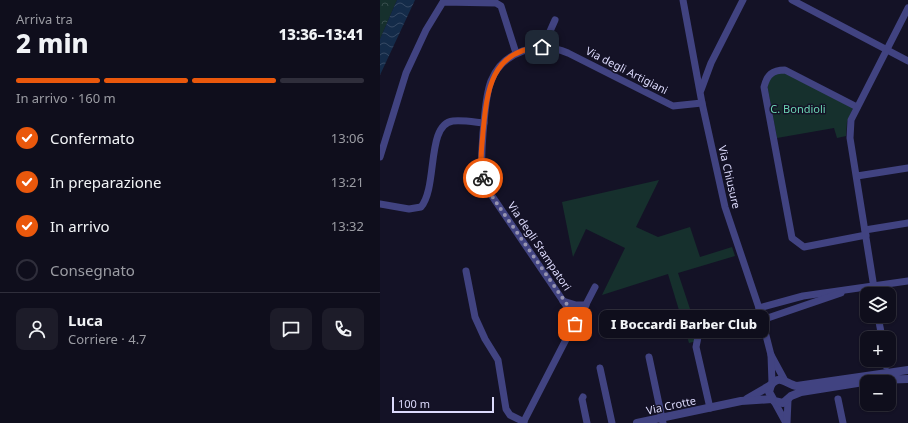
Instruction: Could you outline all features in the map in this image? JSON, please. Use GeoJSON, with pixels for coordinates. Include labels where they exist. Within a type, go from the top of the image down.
{"type":"FeatureCollection","features":[{"type":"Feature","properties":{"kind":"street","name":"Via Chiusure"},"geometry":{"type":"LineString","coordinates":[[683,0],[702,103],[725,207],[759,308],[771,355],[771,384]]}},
{"type":"Feature","properties":{"kind":"street"},"geometry":{"type":"LineString","coordinates":[[701,94],[711,63],[743,0]]}},
{"type":"Feature","properties":{"kind":"street"},"geometry":{"type":"LineString","coordinates":[[792,0],[804,3],[908,61]]}},
{"type":"Feature","properties":{"kind":"street"},"geometry":{"type":"LineString","coordinates":[[380,157],[406,73],[426,30],[441,5],[447,1],[503,3],[516,53]]}},
{"type":"Feature","properties":{"kind":"street"},"geometry":{"type":"LineString","coordinates":[[874,286],[850,138],[850,120],[908,8]]}},
{"type":"Feature","properties":{"kind":"street"},"geometry":{"type":"LineString","coordinates":[[542,47],[555,20]]}},
{"type":"Feature","properties":{"kind":"street","name":"Via degli Artigiani"},"geometry":{"type":"LineString","coordinates":[[516,53],[531,48],[555,48],[568,53],[673,106],[702,103]]}},
{"type":"Feature","properties":{"kind":"street","name":"Via degli Stampatori"},"geometry":{"type":"LineString","coordinates":[[516,53],[501,65],[493,78],[488,92],[481,164],[486,185],[576,320]]}},
{"type":"Feature","properties":{"kind":"street"},"geometry":{"type":"LineString","coordinates":[[698,76],[705,71],[711,63]]}},
{"type":"Feature","properties":{"kind":"street"},"geometry":{"type":"LineString","coordinates":[[858,107],[785,70],[777,70],[770,73],[766,79],[764,87],[792,238],[804,247],[908,223]]}},
{"type":"Feature","properties":{"kind":"street"},"geometry":{"type":"LineString","coordinates":[[380,204],[409,209],[421,207],[429,195],[436,139],[442,126],[453,121],[484,123]]}},
{"type":"Feature","properties":{"kind":"street"},"geometry":{"type":"LineString","coordinates":[[857,176],[908,168]]}},
{"type":"Feature","properties":{"kind":"street"},"geometry":{"type":"LineString","coordinates":[[466,271],[475,318],[485,339],[498,360],[506,409],[512,416],[524,423],[576,320],[580,316],[595,287]]}},
{"type":"Feature","properties":{"kind":"street"},"geometry":{"type":"LineString","coordinates":[[759,308],[803,296],[908,281]]}},
{"type":"Feature","properties":{"kind":"street"},"geometry":{"type":"LineString","coordinates":[[762,320],[845,291]]}},
{"type":"Feature","properties":{"kind":"street","name":"Via degli Stampatori"},"geometry":{"type":"LineString","coordinates":[[563,301],[576,305],[586,305]]}},
{"type":"Feature","properties":{"kind":"street","name":"Via Crotte"},"geometry":{"type":"LineString","coordinates":[[698,337],[696,347],[710,408]]}},
{"type":"Feature","properties":{"kind":"street","name":"Via Chiusure"},"geometry":{"type":"LineString","coordinates":[[771,355],[787,382]]}},
{"type":"Feature","properties":{"kind":"street"},"geometry":{"type":"LineString","coordinates":[[649,357],[663,420]]}},
{"type":"Feature","properties":{"kind":"street"},"geometry":{"type":"LineString","coordinates":[[600,368],[612,423]]}},
{"type":"Feature","properties":{"kind":"street"},"geometry":{"type":"LineString","coordinates":[[787,423],[769,392],[771,384],[778,380],[808,385],[873,374],[908,370]]}},
{"type":"Feature","properties":{"kind":"street"},"geometry":{"type":"LineString","coordinates":[[773,400],[780,403],[801,392],[876,380],[908,379]]}},
{"type":"Feature","properties":{"kind":"street"},"geometry":{"type":"LineString","coordinates":[[787,382],[793,390],[790,398],[787,423]]}},
{"type":"Feature","properties":{"kind":"street","name":"Via Crotte"},"geometry":{"type":"LineString","coordinates":[[637,423],[663,420],[741,401],[758,394],[771,384]]}},
{"type":"Feature","properties":{"kind":"street"},"geometry":{"type":"LineString","coordinates":[[581,398],[587,423]]}},
{"type":"Feature","properties":{"kind":"street"},"geometry":{"type":"LineString","coordinates":[[838,399],[843,423]]}},
{"type":"Feature","properties":{"kind":"street","name":"Via Crotte"},"geometry":{"type":"LineString","coordinates":[[741,401],[773,400]]}},
{"type":"Feature","properties":{"kind":"green space"},"geometry":{"type":"Polygon","coordinates":[[[380,0],[397,0],[380,39],[380,0]]]}},
{"type":"Feature","properties":{"kind":"green space","name":"C. Bondioli"},"geometry":{"type":"Polygon","coordinates":[[[777,73],[785,73],[853,108],[847,122],[846,136],[837,138],[834,128],[777,138],[767,84],[769,79],[777,73]]]}},
{"type":"Feature","properties":{"kind":"green space"},"geometry":{"type":"Polygon","coordinates":[[[659,180],[636,227],[658,237],[690,227],[700,257],[732,247],[735,256],[678,273],[691,312],[697,341],[689,343],[668,274],[602,295],[625,248],[586,229],[573,257],[562,202],[659,180]]]}},
{"type":"Feature","properties":{"kind":"water"},"geometry":{"type":"Polygon","coordinates":[[[397,0],[415,0],[380,75],[380,39],[397,0]]]}},
{"type":"Feature","properties":{"kind":"way so far"},"geometry":{"type":"LineString","coordinates":[[483,178],[488,190],[500,208],[558,294],[575,316],[575,324]]}},
{"type":"Feature","properties":{"kind":"place","name":"I Boccardi Barber Club"},"geometry":{"type":"Point","coordinates":[575,324]}},
{"type":"Feature","properties":{"kind":"route"},"geometry":{"type":"LineString","coordinates":[[483,178],[481,160],[484,123],[489,87],[495,73],[504,62],[516,53],[531,48],[542,47]]}}]}
